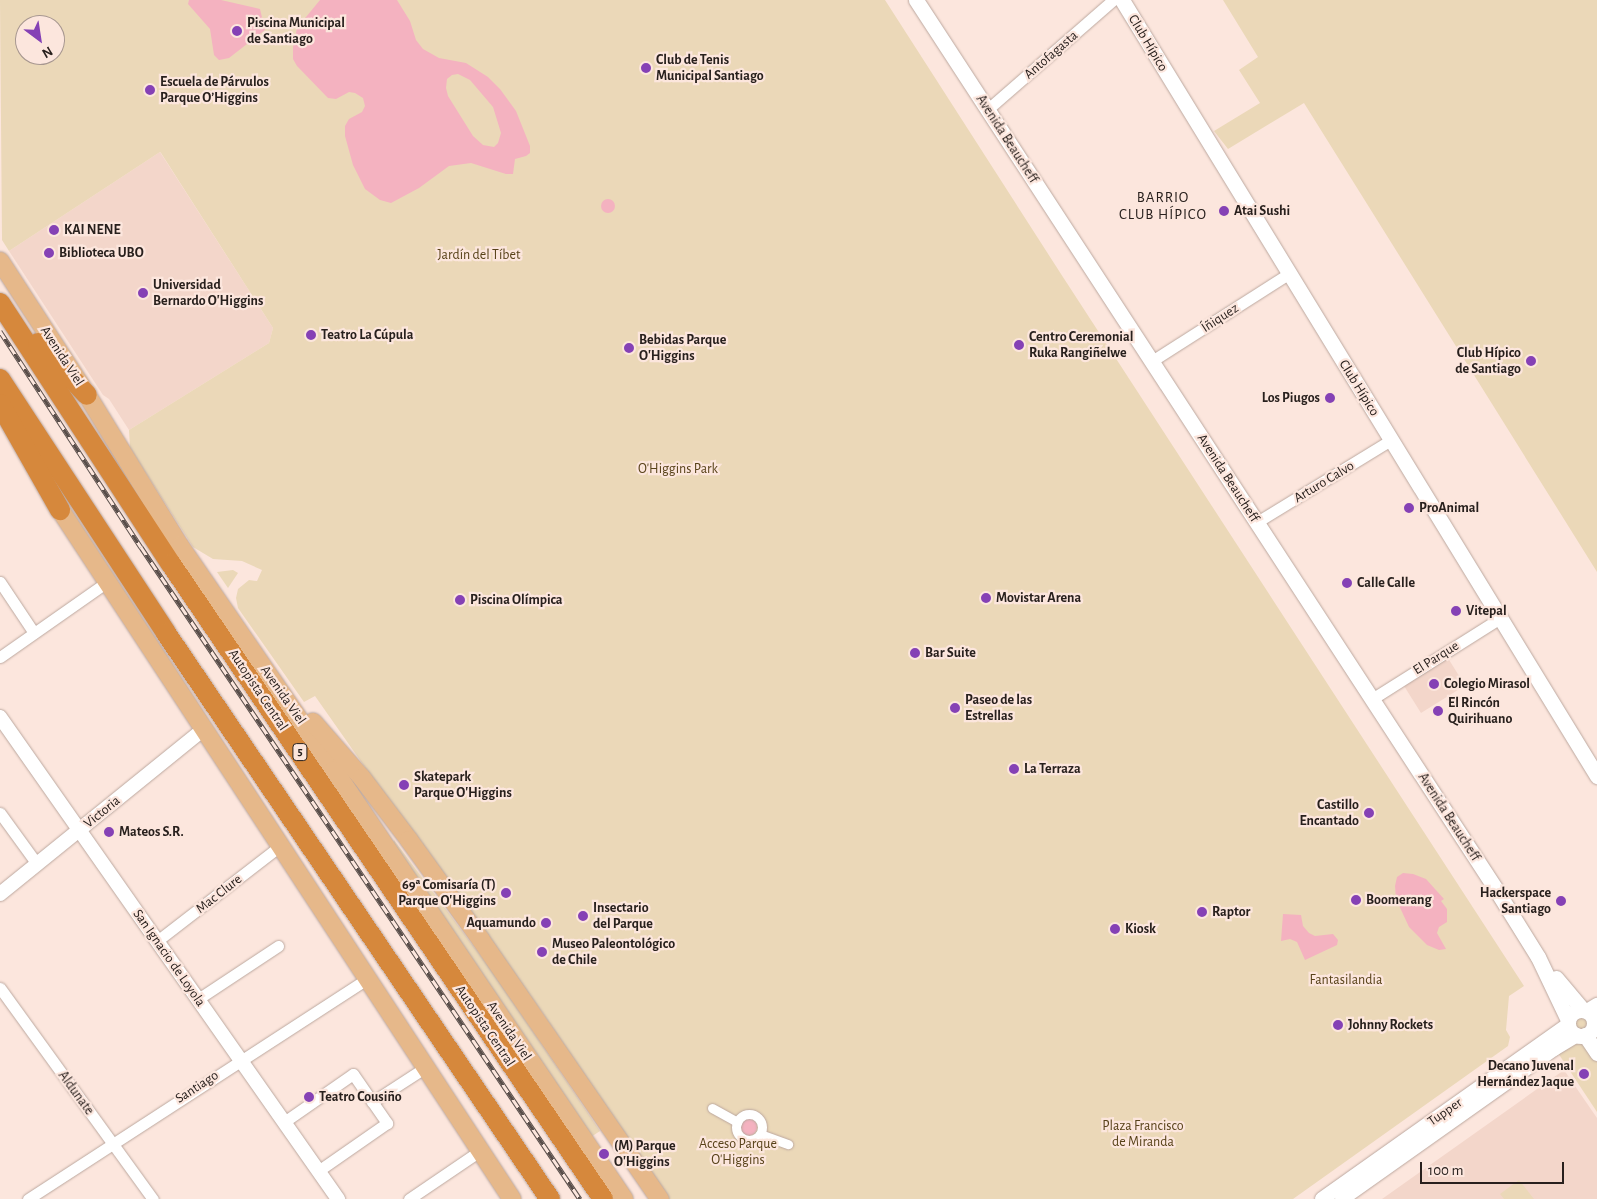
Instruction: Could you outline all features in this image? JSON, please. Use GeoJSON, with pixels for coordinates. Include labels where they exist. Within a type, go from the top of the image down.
{"type":"FeatureCollection","features":[{"type":"Feature","properties":{"kind":"highway"},"geometry":{"type":"LineString","coordinates":[[0,302],[87,395]]}},
{"type":"Feature","properties":{"kind":"highway","name":"Autopista Central"},"geometry":{"type":"LineString","coordinates":[[0,302],[147,527],[617,1198]]}},
{"type":"Feature","properties":{"kind":"highway"},"geometry":{"type":"LineString","coordinates":[[0,379],[166,633],[550,1199]]}},
{"type":"Feature","properties":{"kind":"highway"},"geometry":{"type":"LineString","coordinates":[[0,404],[60,510]]}},
{"type":"Feature","properties":{"kind":"main road","name":"Avenida Beaucheff"},"geometry":{"type":"LineString","coordinates":[[916,0],[1538,957],[1584,1020],[1597,1053]]}},
{"type":"Feature","properties":{"kind":"main road","name":"Club Hípico"},"geometry":{"type":"LineString","coordinates":[[1122,0],[1597,776]]}},
{"type":"Feature","properties":{"kind":"main road","name":"Avenida Viel"},"geometry":{"type":"LineString","coordinates":[[0,261],[87,395],[176,540],[269,674],[617,1198]]}},
{"type":"Feature","properties":{"kind":"main road"},"geometry":{"type":"LineString","coordinates":[[0,423],[60,510],[512,1199]]}},
{"type":"Feature","properties":{"kind":"main road"},"geometry":{"type":"LineString","coordinates":[[269,674],[362,778],[409,840],[481,940],[660,1199]]}},
{"type":"Feature","properties":{"kind":"street","name":"Antofagasta"},"geometry":{"type":"LineString","coordinates":[[988,109],[1113,0]]}},
{"type":"Feature","properties":{"kind":"street","name":"Íñiquez"},"geometry":{"type":"LineString","coordinates":[[1152,362],[1288,274]]}},
{"type":"Feature","properties":{"kind":"street","name":"Arturo Calvo"},"geometry":{"type":"LineString","coordinates":[[1257,522],[1392,440]]}},
{"type":"Feature","properties":{"kind":"street"},"geometry":{"type":"LineString","coordinates":[[0,582],[34,633]]}},
{"type":"Feature","properties":{"kind":"street"},"geometry":{"type":"LineString","coordinates":[[0,657],[107,582]]}},
{"type":"Feature","properties":{"kind":"street","name":"El Parque"},"geometry":{"type":"LineString","coordinates":[[1372,699],[1500,618]]}},
{"type":"Feature","properties":{"kind":"street","name":"San Ignacio de Loyola"},"geometry":{"type":"LineString","coordinates":[[1,722],[338,1199]]}},
{"type":"Feature","properties":{"kind":"street","name":"Victoria"},"geometry":{"type":"LineString","coordinates":[[2,887],[37,864],[204,729]]}},
{"type":"Feature","properties":{"kind":"street"},"geometry":{"type":"LineString","coordinates":[[0,814],[37,864]]}},
{"type":"Feature","properties":{"kind":"street","name":"Mac Clure"},"geometry":{"type":"LineString","coordinates":[[157,941],[281,846]]}},
{"type":"Feature","properties":{"kind":"street"},"geometry":{"type":"LineString","coordinates":[[198,999],[278,946]]}},
{"type":"Feature","properties":{"kind":"street","name":"Santiago"},"geometry":{"type":"LineString","coordinates":[[28,1199],[240,1059],[368,978]]}},
{"type":"Feature","properties":{"kind":"street","name":"Aldunate"},"geometry":{"type":"LineString","coordinates":[[0,988],[153,1199]]}},
{"type":"Feature","properties":{"kind":"street","name":"Tupper"},"geometry":{"type":"LineString","coordinates":[[1322,1199],[1584,1020]]}},
{"type":"Feature","properties":{"kind":"street","name":"Tupper"},"geometry":{"type":"LineString","coordinates":[[1342,1199],[1560,1044],[1584,1020]]}},
{"type":"Feature","properties":{"kind":"street"},"geometry":{"type":"LineString","coordinates":[[372,1102],[426,1067]]}},
{"type":"Feature","properties":{"kind":"street"},"geometry":{"type":"LineString","coordinates":[[284,1122],[353,1074],[387,1123],[318,1171]]}},
{"type":"Feature","properties":{"kind":"street"},"geometry":{"type":"LineString","coordinates":[[712,1108],[737,1122]]}},
{"type":"Feature","properties":{"kind":"street"},"geometry":{"type":"LineString","coordinates":[[745,1115],[755,1116],[762,1124],[760,1134],[754,1139],[744,1139],[737,1132],[737,1122],[745,1115]]}},
{"type":"Feature","properties":{"kind":"street"},"geometry":{"type":"LineString","coordinates":[[760,1134],[788,1144]]}},
{"type":"Feature","properties":{"kind":"street"},"geometry":{"type":"LineString","coordinates":[[409,1199],[481,1150]]}},
{"type":"Feature","properties":{"kind":"shaded area","name":"Piscina Municipal de Santiago"},"geometry":{"type":"Polygon","coordinates":[[[189,0],[221,0],[260,9],[265,30],[229,58],[219,60],[214,55],[210,29],[188,4],[189,0]]]}},
{"type":"Feature","properties":{"kind":"shaded area"},"geometry":{"type":"Polygon","coordinates":[[[320,0],[397,0],[410,21],[416,40],[423,49],[439,58],[466,63],[488,77],[500,89],[516,111],[530,146],[530,153],[515,159],[513,174],[506,174],[471,163],[449,166],[419,188],[391,203],[380,200],[365,189],[353,165],[345,136],[345,126],[349,119],[362,112],[365,106],[363,98],[349,92],[336,99],[328,98],[297,66],[293,59],[293,47],[297,28],[320,0]],[[458,74],[452,75],[447,79],[446,88],[448,96],[473,136],[483,145],[494,147],[498,143],[501,133],[493,107],[470,80],[458,74]]]}},
{"type":"Feature","properties":{"kind":"shaded area","name":"Universidad Bernardo O'Higgins"},"geometry":{"type":"Polygon","coordinates":[[[160,152],[273,328],[269,343],[129,430],[109,399],[103,395],[9,251],[160,152]]]}},
{"type":"Feature","properties":{"kind":"shaded area"},"geometry":{"type":"Polygon","coordinates":[[[605,199],[611,199],[615,206],[611,213],[605,213],[601,209],[601,203],[605,199]]]}},
{"type":"Feature","properties":{"kind":"shaded area","name":"Colegio Mirasol"},"geometry":{"type":"Polygon","coordinates":[[[1446,655],[1465,686],[1421,713],[1402,683],[1446,655]]]}},
{"type":"Feature","properties":{"kind":"shaded area"},"geometry":{"type":"Polygon","coordinates":[[[1403,873],[1413,874],[1426,879],[1444,899],[1441,901],[1447,909],[1447,922],[1439,927],[1437,933],[1446,949],[1439,950],[1427,945],[1409,927],[1396,899],[1395,886],[1397,877],[1403,873]]]}},
{"type":"Feature","properties":{"kind":"shaded area"},"geometry":{"type":"Polygon","coordinates":[[[1283,914],[1301,915],[1303,926],[1309,933],[1315,936],[1333,934],[1338,940],[1337,945],[1305,960],[1297,942],[1290,939],[1281,941],[1283,914]]]}},
{"type":"Feature","properties":{"kind":"shaded area"},"geometry":{"type":"Polygon","coordinates":[[[1564,1070],[1597,1118],[1597,1199],[1382,1199],[1564,1070]]]}},
{"type":"Feature","properties":{"kind":"shaded area"},"geometry":{"type":"Polygon","coordinates":[[[748,1118],[754,1121],[757,1127],[754,1133],[748,1136],[742,1133],[739,1127],[742,1121],[748,1118]]]}},
{"type":"Feature","properties":{"kind":"green space","name":"O'Higgins Park"},"geometry":{"type":"Polygon","coordinates":[[[0,0],[885,0],[1524,986],[1509,996],[1506,1030],[1510,1037],[1508,1046],[1293,1199],[668,1199],[633,1150],[636,1147],[623,1133],[542,1012],[428,857],[315,696],[304,702],[238,608],[236,598],[238,589],[249,580],[257,581],[262,570],[242,561],[213,559],[193,547],[130,448],[129,430],[269,343],[273,328],[161,153],[9,251],[2,240],[0,0]]]}},
{"type":"Feature","properties":{"kind":"green space","name":"Club Hípico de Santiago"},"geometry":{"type":"Polygon","coordinates":[[[1223,0],[1597,0],[1597,572],[1304,103],[1228,149],[1214,131],[1260,103],[1239,70],[1258,57],[1223,0]]]}},
{"type":"Feature","properties":{"kind":"green space"},"geometry":{"type":"Polygon","coordinates":[[[233,570],[238,573],[228,588],[217,572],[233,570]]]}},
{"type":"Feature","properties":{"kind":"green space"},"geometry":{"type":"Polygon","coordinates":[[[394,840],[492,971],[600,1131],[591,1137],[393,843],[394,840]]]}},
{"type":"Feature","properties":{"kind":"green space"},"geometry":{"type":"Polygon","coordinates":[[[1583,1017],[1586,1018],[1586,1028],[1579,1029],[1576,1028],[1575,1021],[1576,1018],[1583,1017]]]}},
{"type":"Feature","properties":{"kind":"green space"},"geometry":{"type":"Polygon","coordinates":[[[1577,1041],[1587,1047],[1597,1062],[1597,1112],[1558,1053],[1577,1041]]]}},
{"type":"Feature","properties":{"kind":"green space"},"geometry":{"type":"Polygon","coordinates":[[[1519,1180],[1534,1199],[1504,1199],[1500,1194],[1519,1180]]]}},
{"type":"Feature","properties":{"kind":"railway"},"geometry":{"type":"LineString","coordinates":[[0,331],[141,547],[580,1199]]}},
{"type":"Feature","properties":{"kind":"place","name":"Piscina Municipal de Santiago"},"geometry":{"type":"Point","coordinates":[237,31]}},
{"type":"Feature","properties":{"kind":"place","name":"Club de Tenis Municipal Santiago"},"geometry":{"type":"Point","coordinates":[646,68]}},
{"type":"Feature","properties":{"kind":"place","name":"Escuela de Párvulos Parque O’Higgins"},"geometry":{"type":"Point","coordinates":[150,90]}},
{"type":"Feature","properties":{"kind":"place","name":"Atai Sushi"},"geometry":{"type":"Point","coordinates":[1224,211]}},
{"type":"Feature","properties":{"kind":"place","name":"KAI NENE"},"geometry":{"type":"Point","coordinates":[54,230]}},
{"type":"Feature","properties":{"kind":"place","name":"Biblioteca UBO"},"geometry":{"type":"Point","coordinates":[49,253]}},
{"type":"Feature","properties":{"kind":"place","name":"Universidad Bernardo O'Higgins"},"geometry":{"type":"Point","coordinates":[143,293]}},
{"type":"Feature","properties":{"kind":"place","name":"Teatro La Cúpula"},"geometry":{"type":"Point","coordinates":[311,335]}},
{"type":"Feature","properties":{"kind":"place","name":"Centro Ceremonial Ruka Rangiñelwe"},"geometry":{"type":"Point","coordinates":[1019,345]}},
{"type":"Feature","properties":{"kind":"place","name":"Bebidas Parque O'Higgins"},"geometry":{"type":"Point","coordinates":[629,348]}},
{"type":"Feature","properties":{"kind":"place","name":"Club Hípico de Santiago"},"geometry":{"type":"Point","coordinates":[1531,361]}},
{"type":"Feature","properties":{"kind":"place","name":"Los Piugos"},"geometry":{"type":"Point","coordinates":[1330,398]}},
{"type":"Feature","properties":{"kind":"place","name":"ProAnimal"},"geometry":{"type":"Point","coordinates":[1409,508]}},
{"type":"Feature","properties":{"kind":"place","name":"Calle Calle"},"geometry":{"type":"Point","coordinates":[1347,583]}},
{"type":"Feature","properties":{"kind":"place","name":"Movistar Arena"},"geometry":{"type":"Point","coordinates":[986,598]}},
{"type":"Feature","properties":{"kind":"place","name":"Piscina Olímpica"},"geometry":{"type":"Point","coordinates":[460,600]}},
{"type":"Feature","properties":{"kind":"place","name":"Vitepal"},"geometry":{"type":"Point","coordinates":[1456,611]}},
{"type":"Feature","properties":{"kind":"place","name":"Bar Suite"},"geometry":{"type":"Point","coordinates":[915,653]}},
{"type":"Feature","properties":{"kind":"place","name":"Colegio Mirasol"},"geometry":{"type":"Point","coordinates":[1434,684]}},
{"type":"Feature","properties":{"kind":"place","name":"Paseo de las Estrellas"},"geometry":{"type":"Point","coordinates":[955,708]}},
{"type":"Feature","properties":{"kind":"place","name":"El Rincón Quirihuano"},"geometry":{"type":"Point","coordinates":[1438,711]}},
{"type":"Feature","properties":{"kind":"place","name":"La Terraza"},"geometry":{"type":"Point","coordinates":[1014,769]}},
{"type":"Feature","properties":{"kind":"place","name":"Skatepark Parque O'Higgins"},"geometry":{"type":"Point","coordinates":[404,785]}},
{"type":"Feature","properties":{"kind":"place","name":"Castillo Encantado"},"geometry":{"type":"Point","coordinates":[1369,813]}},
{"type":"Feature","properties":{"kind":"place","name":"Mateos S.R."},"geometry":{"type":"Point","coordinates":[109,832]}},
{"type":"Feature","properties":{"kind":"place","name":"69ª Comisaría (T) Parque O'Higgins"},"geometry":{"type":"Point","coordinates":[506,893]}},
{"type":"Feature","properties":{"kind":"place","name":"Boomerang"},"geometry":{"type":"Point","coordinates":[1356,900]}},
{"type":"Feature","properties":{"kind":"place","name":"Hackerspace Santiago"},"geometry":{"type":"Point","coordinates":[1561,901]}},
{"type":"Feature","properties":{"kind":"place","name":"Raptor"},"geometry":{"type":"Point","coordinates":[1202,912]}},
{"type":"Feature","properties":{"kind":"place","name":"Insectario del Parque"},"geometry":{"type":"Point","coordinates":[583,916]}},
{"type":"Feature","properties":{"kind":"place","name":"Aquamundo"},"geometry":{"type":"Point","coordinates":[546,923]}},
{"type":"Feature","properties":{"kind":"place","name":"Kiosk"},"geometry":{"type":"Point","coordinates":[1115,929]}},
{"type":"Feature","properties":{"kind":"place","name":"Museo Paleontológico de Chile"},"geometry":{"type":"Point","coordinates":[542,952]}},
{"type":"Feature","properties":{"kind":"place","name":"Johnny Rockets"},"geometry":{"type":"Point","coordinates":[1338,1025]}},
{"type":"Feature","properties":{"kind":"place","name":"Decano Juvenal Hernández Jaque"},"geometry":{"type":"Point","coordinates":[1584,1074]}},
{"type":"Feature","properties":{"kind":"place","name":"Teatro Cousiño"},"geometry":{"type":"Point","coordinates":[309,1097]}},
{"type":"Feature","properties":{"kind":"place","name":"(M) Parque O'Higgins"},"geometry":{"type":"Point","coordinates":[604,1154]}},
{"type":"Feature","properties":{"kind":"district","name":"BARRIO CLUB HÍPICO"},"geometry":{"type":"Point","coordinates":[1163,206]}},
{"type":"Feature","properties":{"kind":"park label","name":"Jardín del Tíbet"},"geometry":{"type":"Point","coordinates":[479,255]}},
{"type":"Feature","properties":{"kind":"park label","name":"Fantasilandia"},"geometry":{"type":"Point","coordinates":[1346,980]}},
{"type":"Feature","properties":{"kind":"park label","name":"Plaza Francisco de Miranda"},"geometry":{"type":"Point","coordinates":[1143,1134]}},
{"type":"Feature","properties":{"kind":"park label","name":"Acceso Parque O'Higgins"},"geometry":{"type":"Point","coordinates":[738,1152]}}]}
